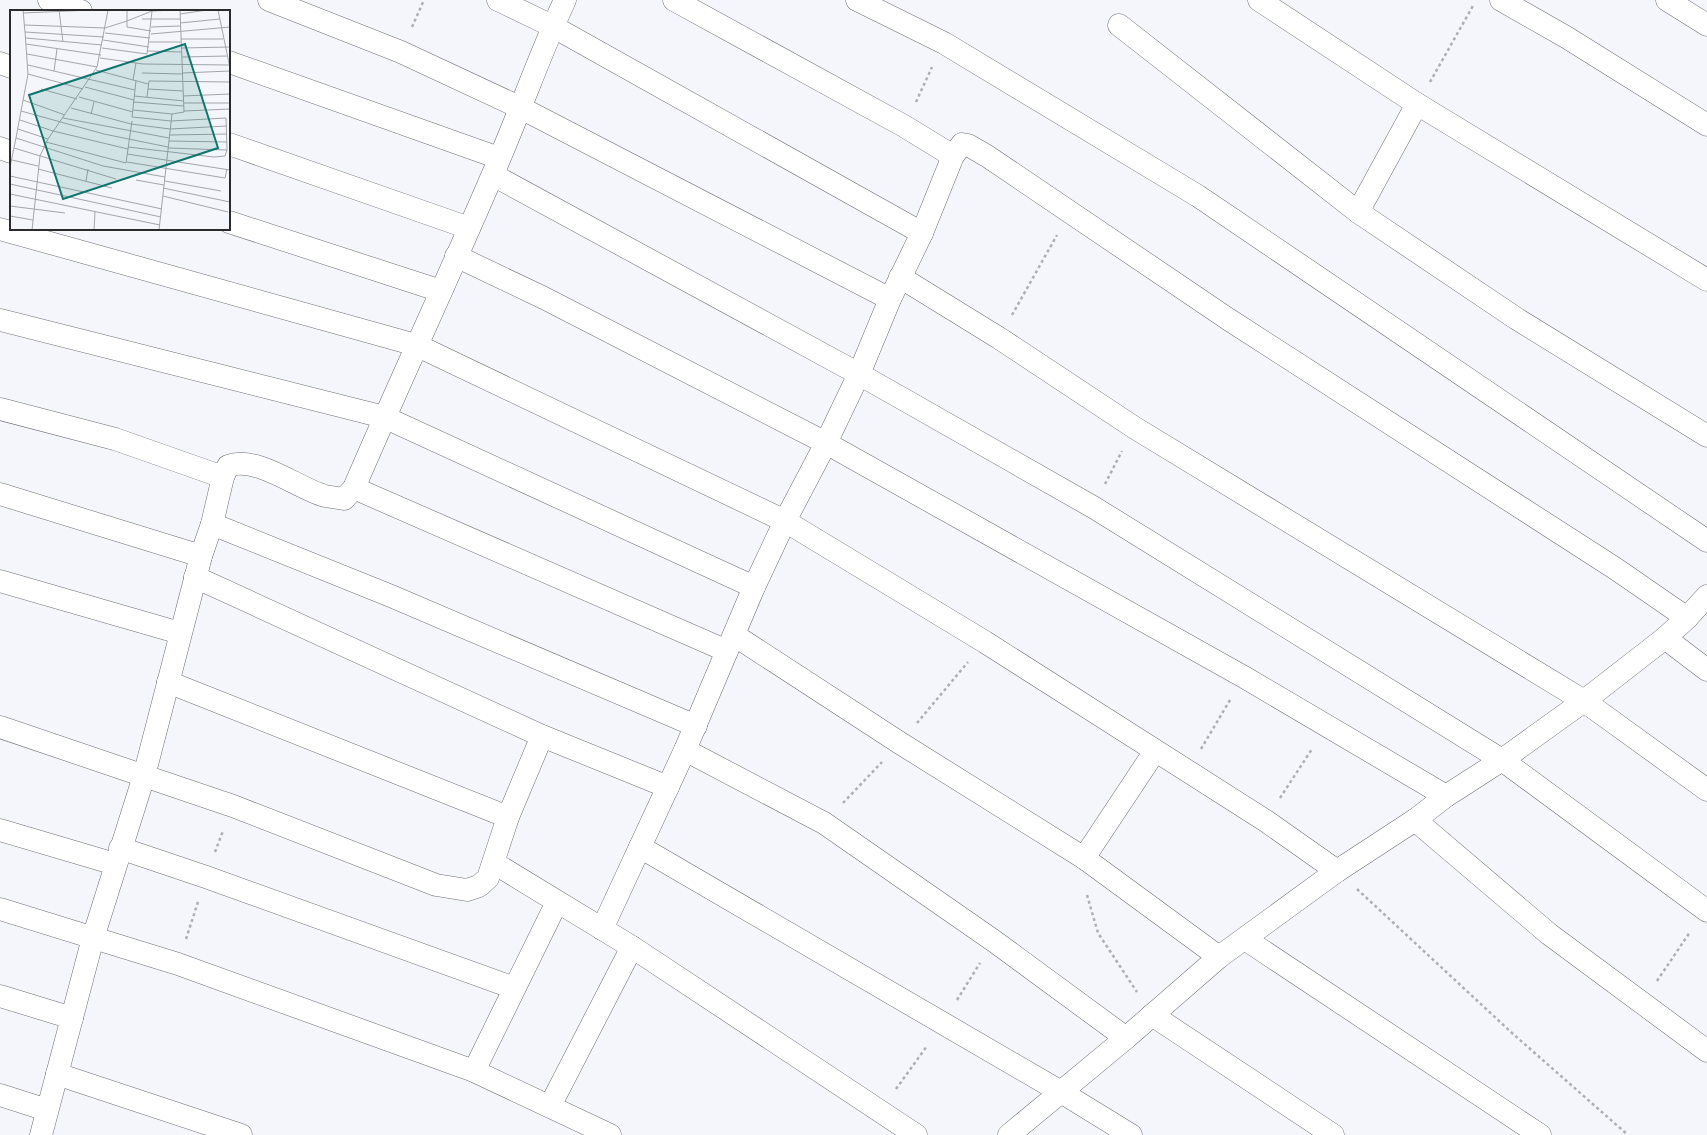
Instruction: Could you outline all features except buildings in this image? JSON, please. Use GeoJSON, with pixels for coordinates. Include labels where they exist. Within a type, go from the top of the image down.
{"type":"FeatureCollection","features":[{"type":"Feature","properties":{"kind":"street"},"geometry":{"type":"LineString","coordinates":[[49,0],[78,10]]}},
{"type":"Feature","properties":{"kind":"street"},"geometry":{"type":"LineString","coordinates":[[269,0],[401,52],[519,107],[890,299]]}},
{"type":"Feature","properties":{"kind":"street"},"geometry":{"type":"LineString","coordinates":[[498,0],[552,26],[922,233]]}},
{"type":"Feature","properties":{"kind":"street"},"geometry":{"type":"LineString","coordinates":[[41,1135],[93,938],[117,856],[144,776],[195,577],[212,524],[223,477],[228,466],[235,464],[247,464],[261,468],[325,496],[344,499],[354,488],[384,417],[496,167],[552,26],[565,0]]}},
{"type":"Feature","properties":{"kind":"street"},"geometry":{"type":"LineString","coordinates":[[674,0],[904,126],[953,156]]}},
{"type":"Feature","properties":{"kind":"street"},"geometry":{"type":"LineString","coordinates":[[857,0],[944,43],[1198,196],[1707,541]]}},
{"type":"Feature","properties":{"kind":"street"},"geometry":{"type":"LineString","coordinates":[[1259,0],[1417,104],[1707,280]]}},
{"type":"Feature","properties":{"kind":"street"},"geometry":{"type":"LineString","coordinates":[[1501,0],[1566,37],[1707,125]]}},
{"type":"Feature","properties":{"kind":"street"},"geometry":{"type":"LineString","coordinates":[[1667,0],[1707,25]]}},
{"type":"Feature","properties":{"kind":"street"},"geometry":{"type":"LineString","coordinates":[[1119,25],[1358,212],[1517,319],[1707,436]]}},
{"type":"Feature","properties":{"kind":"street"},"geometry":{"type":"LineString","coordinates":[[230,62],[496,167],[1092,507],[1502,760],[1706,910]]}},
{"type":"Feature","properties":{"kind":"street"},"geometry":{"type":"LineString","coordinates":[[0,63],[10,67]]}},
{"type":"Feature","properties":{"kind":"street"},"geometry":{"type":"LineString","coordinates":[[1358,212],[1417,104]]}},
{"type":"Feature","properties":{"kind":"street"},"geometry":{"type":"LineString","coordinates":[[230,144],[469,228]]}},
{"type":"Feature","properties":{"kind":"street"},"geometry":{"type":"LineString","coordinates":[[602,929],[696,726],[754,587],[785,521],[826,443],[859,374],[890,299],[922,233],[953,156],[962,144],[975,148],[1228,319],[1616,569],[1687,618]]}},
{"type":"Feature","properties":{"kind":"street"},"geometry":{"type":"LineString","coordinates":[[0,148],[10,152]]}},
{"type":"Feature","properties":{"kind":"street"},"geometry":{"type":"LineString","coordinates":[[230,222],[441,291]]}},
{"type":"Feature","properties":{"kind":"street"},"geometry":{"type":"LineString","coordinates":[[0,229],[416,345],[785,521],[985,642],[1266,821],[1338,871]]}},
{"type":"Feature","properties":{"kind":"street"},"geometry":{"type":"LineString","coordinates":[[456,256],[544,298],[826,443],[1244,677],[1446,796]]}},
{"type":"Feature","properties":{"kind":"street"},"geometry":{"type":"LineString","coordinates":[[900,277],[999,338],[1135,428],[1584,701],[1707,790]]}},
{"type":"Feature","properties":{"kind":"street"},"geometry":{"type":"LineString","coordinates":[[0,320],[384,417],[754,587]]}},
{"type":"Feature","properties":{"kind":"street"},"geometry":{"type":"LineString","coordinates":[[0,410],[115,439],[223,477]]}},
{"type":"Feature","properties":{"kind":"street"},"geometry":{"type":"LineString","coordinates":[[354,488],[730,643],[900,743],[1084,858],[1219,957]]}},
{"type":"Feature","properties":{"kind":"street"},"geometry":{"type":"LineString","coordinates":[[0,494],[201,556]]}},
{"type":"Feature","properties":{"kind":"street"},"geometry":{"type":"LineString","coordinates":[[212,524],[391,596],[696,726]]}},
{"type":"Feature","properties":{"kind":"street"},"geometry":{"type":"LineString","coordinates":[[195,577],[542,736],[668,787]]}},
{"type":"Feature","properties":{"kind":"street"},"geometry":{"type":"LineString","coordinates":[[0,581],[180,633]]}},
{"type":"Feature","properties":{"kind":"street"},"geometry":{"type":"LineString","coordinates":[[1009,1135],[1126,1038],[1219,957],[1338,871],[1416,820],[1446,796],[1502,760],[1584,701],[1665,638],[1687,618],[1707,596]]}},
{"type":"Feature","properties":{"kind":"street"},"geometry":{"type":"LineString","coordinates":[[1665,638],[1707,670]]}},
{"type":"Feature","properties":{"kind":"street"},"geometry":{"type":"LineString","coordinates":[[168,682],[508,817]]}},
{"type":"Feature","properties":{"kind":"street"},"geometry":{"type":"LineString","coordinates":[[0,727],[233,806],[436,885],[467,890],[479,886],[488,878],[508,817],[542,736]]}},
{"type":"Feature","properties":{"kind":"street"},"geometry":{"type":"LineString","coordinates":[[685,750],[824,823],[994,941],[1126,1038]]}},
{"type":"Feature","properties":{"kind":"street"},"geometry":{"type":"LineString","coordinates":[[1084,858],[1155,751]]}},
{"type":"Feature","properties":{"kind":"street"},"geometry":{"type":"LineString","coordinates":[[1416,820],[1549,934],[1707,1051]]}},
{"type":"Feature","properties":{"kind":"street"},"geometry":{"type":"LineString","coordinates":[[0,830],[206,877],[514,988]]}},
{"type":"Feature","properties":{"kind":"street"},"geometry":{"type":"LineString","coordinates":[[640,847],[1062,1092],[1130,1135]]}},
{"type":"Feature","properties":{"kind":"street"},"geometry":{"type":"LineString","coordinates":[[494,863],[632,947],[916,1135]]}},
{"type":"Feature","properties":{"kind":"street"},"geometry":{"type":"LineString","coordinates":[[474,1071],[557,902]]}},
{"type":"Feature","properties":{"kind":"street"},"geometry":{"type":"LineString","coordinates":[[0,910],[178,964],[474,1071],[610,1135]]}},
{"type":"Feature","properties":{"kind":"street"},"geometry":{"type":"LineString","coordinates":[[1245,939],[1540,1135]]}},
{"type":"Feature","properties":{"kind":"street"},"geometry":{"type":"LineString","coordinates":[[550,1106],[632,947]]}},
{"type":"Feature","properties":{"kind":"street"},"geometry":{"type":"LineString","coordinates":[[0,996],[72,1018]]}},
{"type":"Feature","properties":{"kind":"street"},"geometry":{"type":"LineString","coordinates":[[1152,1015],[1333,1135]]}},
{"type":"Feature","properties":{"kind":"street"},"geometry":{"type":"LineString","coordinates":[[57,1074],[241,1135]]}},
{"type":"Feature","properties":{"kind":"street"},"geometry":{"type":"LineString","coordinates":[[0,1095],[47,1110]]}},
{"type":"Feature","properties":{"kind":"path"},"geometry":{"type":"LineString","coordinates":[[1417,104],[1476,0]]}},
{"type":"Feature","properties":{"kind":"path"},"geometry":{"type":"LineString","coordinates":[[904,126],[944,43]]}},
{"type":"Feature","properties":{"kind":"path"},"geometry":{"type":"LineString","coordinates":[[999,338],[1070,212]]}},
{"type":"Feature","properties":{"kind":"path"},"geometry":{"type":"LineString","coordinates":[[1092,507],[1135,428]]}},
{"type":"Feature","properties":{"kind":"path"},"geometry":{"type":"LineString","coordinates":[[824,823],[900,743],[985,642]]}},
{"type":"Feature","properties":{"kind":"path"},"geometry":{"type":"LineString","coordinates":[[1188,771],[1244,677]]}},
{"type":"Feature","properties":{"kind":"path"},"geometry":{"type":"LineString","coordinates":[[1266,821],[1327,725]]}},
{"type":"Feature","properties":{"kind":"path"},"geometry":{"type":"LineString","coordinates":[[178,964],[206,877],[233,806]]}},
{"type":"Feature","properties":{"kind":"path"},"geometry":{"type":"LineString","coordinates":[[1084,858],[1087,900],[1098,933],[1152,1015]]}},
{"type":"Feature","properties":{"kind":"path"},"geometry":{"type":"LineString","coordinates":[[1338,871],[1512,1033],[1628,1135]]}},
{"type":"Feature","properties":{"kind":"path"},"geometry":{"type":"LineString","coordinates":[[1642,1004],[1706,910]]}},
{"type":"Feature","properties":{"kind":"path"},"geometry":{"type":"LineString","coordinates":[[881,1111],[943,1023],[994,941]]}}]}
